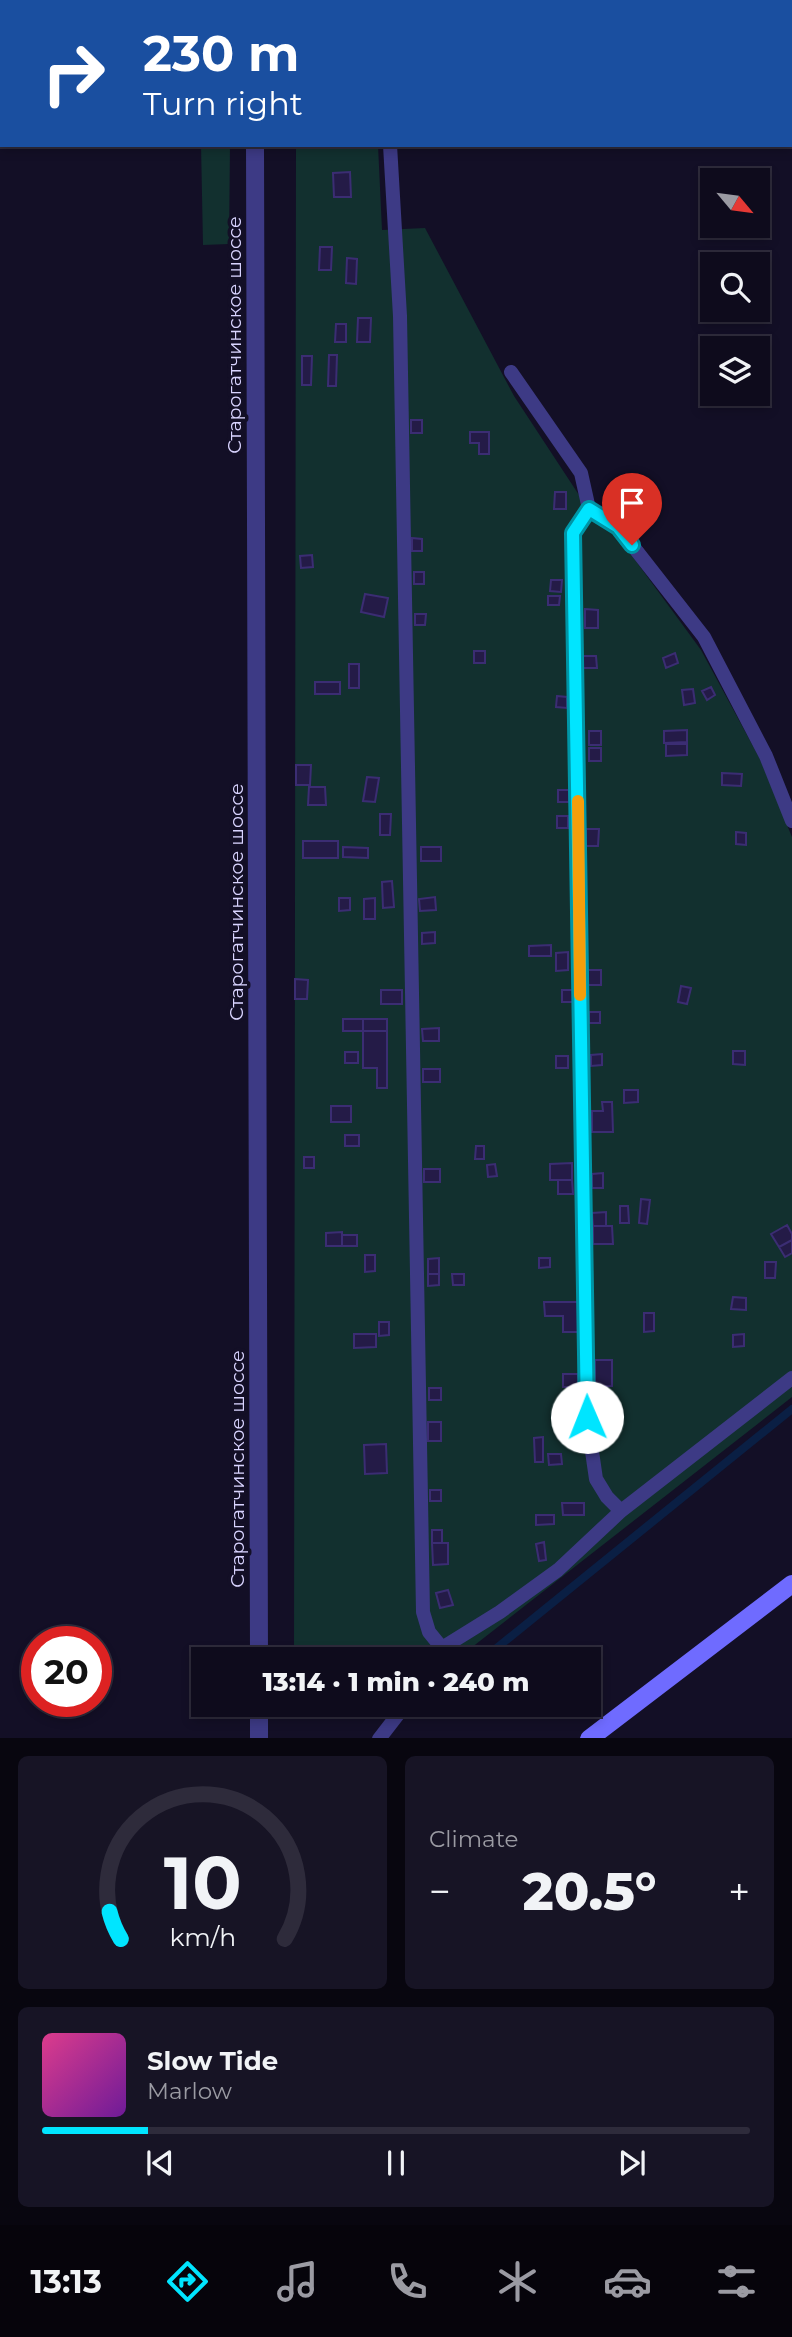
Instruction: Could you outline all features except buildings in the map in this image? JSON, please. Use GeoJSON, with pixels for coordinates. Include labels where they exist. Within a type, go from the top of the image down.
{"type":"FeatureCollection","features":[{"type":"Feature","properties":{"kind":"main road"},"geometry":{"type":"LineString","coordinates":[[589,1738],[792,1584]]}},
{"type":"Feature","properties":{"kind":"street","name":"Старогатчинское шоссе"},"geometry":{"type":"LineString","coordinates":[[255,147],[259,1647]]}},
{"type":"Feature","properties":{"kind":"street"},"geometry":{"type":"LineString","coordinates":[[259,1717],[259,1738]]}},
{"type":"Feature","properties":{"kind":"lane"},"geometry":{"type":"LineString","coordinates":[[390,147],[400,316],[423,1612],[436,1647]]}},
{"type":"Feature","properties":{"kind":"lane"},"geometry":{"type":"LineString","coordinates":[[511,372],[580,473],[589,509],[618,527],[704,637],[766,755],[792,821]]}},
{"type":"Feature","properties":{"kind":"lane"},"geometry":{"type":"LineString","coordinates":[[589,509],[573,533],[587,1417],[596,1479],[607,1497],[621,1511]]}},
{"type":"Feature","properties":{"kind":"lane"},"geometry":{"type":"LineString","coordinates":[[449,1647],[558,1570],[621,1511],[792,1378]]}},
{"type":"Feature","properties":{"kind":"lane"},"geometry":{"type":"LineString","coordinates":[[379,1738],[395,1717]]}},
{"type":"Feature","properties":{"kind":"green space"},"geometry":{"type":"Polygon","coordinates":[[[201,147],[230,147],[229,244],[203,245],[201,147]]]}},
{"type":"Feature","properties":{"kind":"green space"},"geometry":{"type":"Polygon","coordinates":[[[296,147],[378,147],[382,230],[425,228],[514,396],[579,495],[630,553],[701,650],[760,759],[792,837],[792,1397],[472,1647],[294,1647],[296,147]]]}},
{"type":"Feature","properties":{"kind":"waterway"},"geometry":{"type":"LineString","coordinates":[[498,1647],[792,1409]]}},
{"type":"Feature","properties":{"kind":"slow traffic"},"geometry":{"type":"LineString","coordinates":[[578,801],[580,995]]}},
{"type":"Feature","properties":{"kind":"route"},"geometry":{"type":"LineString","coordinates":[[587,1417],[573,533],[589,509],[618,527],[632,545]]}}]}
